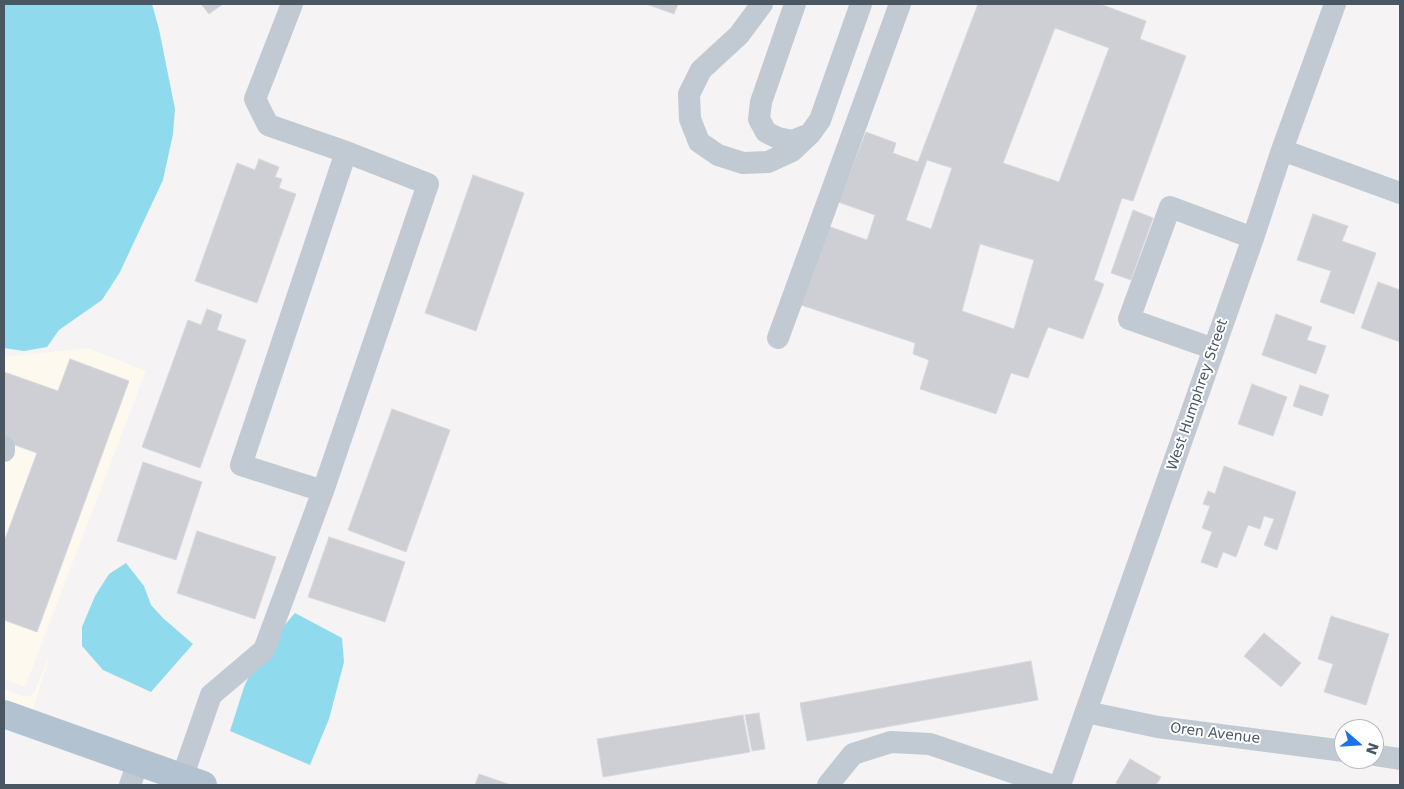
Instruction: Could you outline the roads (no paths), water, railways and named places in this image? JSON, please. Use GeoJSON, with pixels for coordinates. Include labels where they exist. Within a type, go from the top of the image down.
{"type":"FeatureCollection","features":[{"type":"Feature","properties":{"kind":"main road"},"geometry":{"type":"LineString","coordinates":[[4,714],[134,774],[192,782]]}},
{"type":"Feature","properties":{"kind":"street"},"geometry":{"type":"LineString","coordinates":[[192,782],[211,695],[264,650],[323,491],[428,184],[346,152],[268,125],[255,99],[292,4]]}},
{"type":"Feature","properties":{"kind":"street"},"geometry":{"type":"LineString","coordinates":[[762,4],[739,35],[701,70],[689,94],[690,119],[700,142],[718,155],[743,163],[768,162],[776,159],[792,152],[810,134],[820,120],[861,4]]}},
{"type":"Feature","properties":{"kind":"street"},"geometry":{"type":"LineString","coordinates":[[795,4],[761,102],[759,119],[766,132],[778,138],[792,141],[810,134]]}},
{"type":"Feature","properties":{"kind":"street"},"geometry":{"type":"LineString","coordinates":[[778,338],[900,4]]}},
{"type":"Feature","properties":{"kind":"street","name":"West Humphrey Street"},"geometry":{"type":"LineString","coordinates":[[1060,785],[1254,238],[1282,150],[1335,4]]}},
{"type":"Feature","properties":{"kind":"street"},"geometry":{"type":"LineString","coordinates":[[1282,150],[1400,193]]}},
{"type":"Feature","properties":{"kind":"street"},"geometry":{"type":"LineString","coordinates":[[323,491],[241,465],[346,152]]}},
{"type":"Feature","properties":{"kind":"street"},"geometry":{"type":"LineString","coordinates":[[1214,349],[1129,319],[1170,207],[1254,238]]}},
{"type":"Feature","properties":{"kind":"street","name":"Oren Avenue"},"geometry":{"type":"LineString","coordinates":[[1086,712],[1158,727],[1334,750]]}},
{"type":"Feature","properties":{"kind":"street"},"geometry":{"type":"LineString","coordinates":[[828,785],[853,754],[891,742],[930,744],[1050,785]]}},
{"type":"Feature","properties":{"kind":"street"},"geometry":{"type":"LineString","coordinates":[[1384,757],[1400,759]]}},
{"type":"Feature","properties":{"kind":"water"},"geometry":{"type":"Polygon","coordinates":[[[4,4],[152,4],[175,109],[173,134],[163,180],[120,272],[102,300],[59,330],[47,347],[24,351],[4,348],[4,4]]]}},
{"type":"Feature","properties":{"kind":"water"},"geometry":{"type":"Polygon","coordinates":[[[126,563],[144,586],[151,605],[193,644],[151,692],[103,670],[82,646],[82,627],[95,596],[109,574],[126,563]]]}},
{"type":"Feature","properties":{"kind":"water"},"geometry":{"type":"Polygon","coordinates":[[[295,613],[342,638],[344,662],[329,719],[310,765],[230,731],[244,687],[258,656],[295,613]]]}}]}
